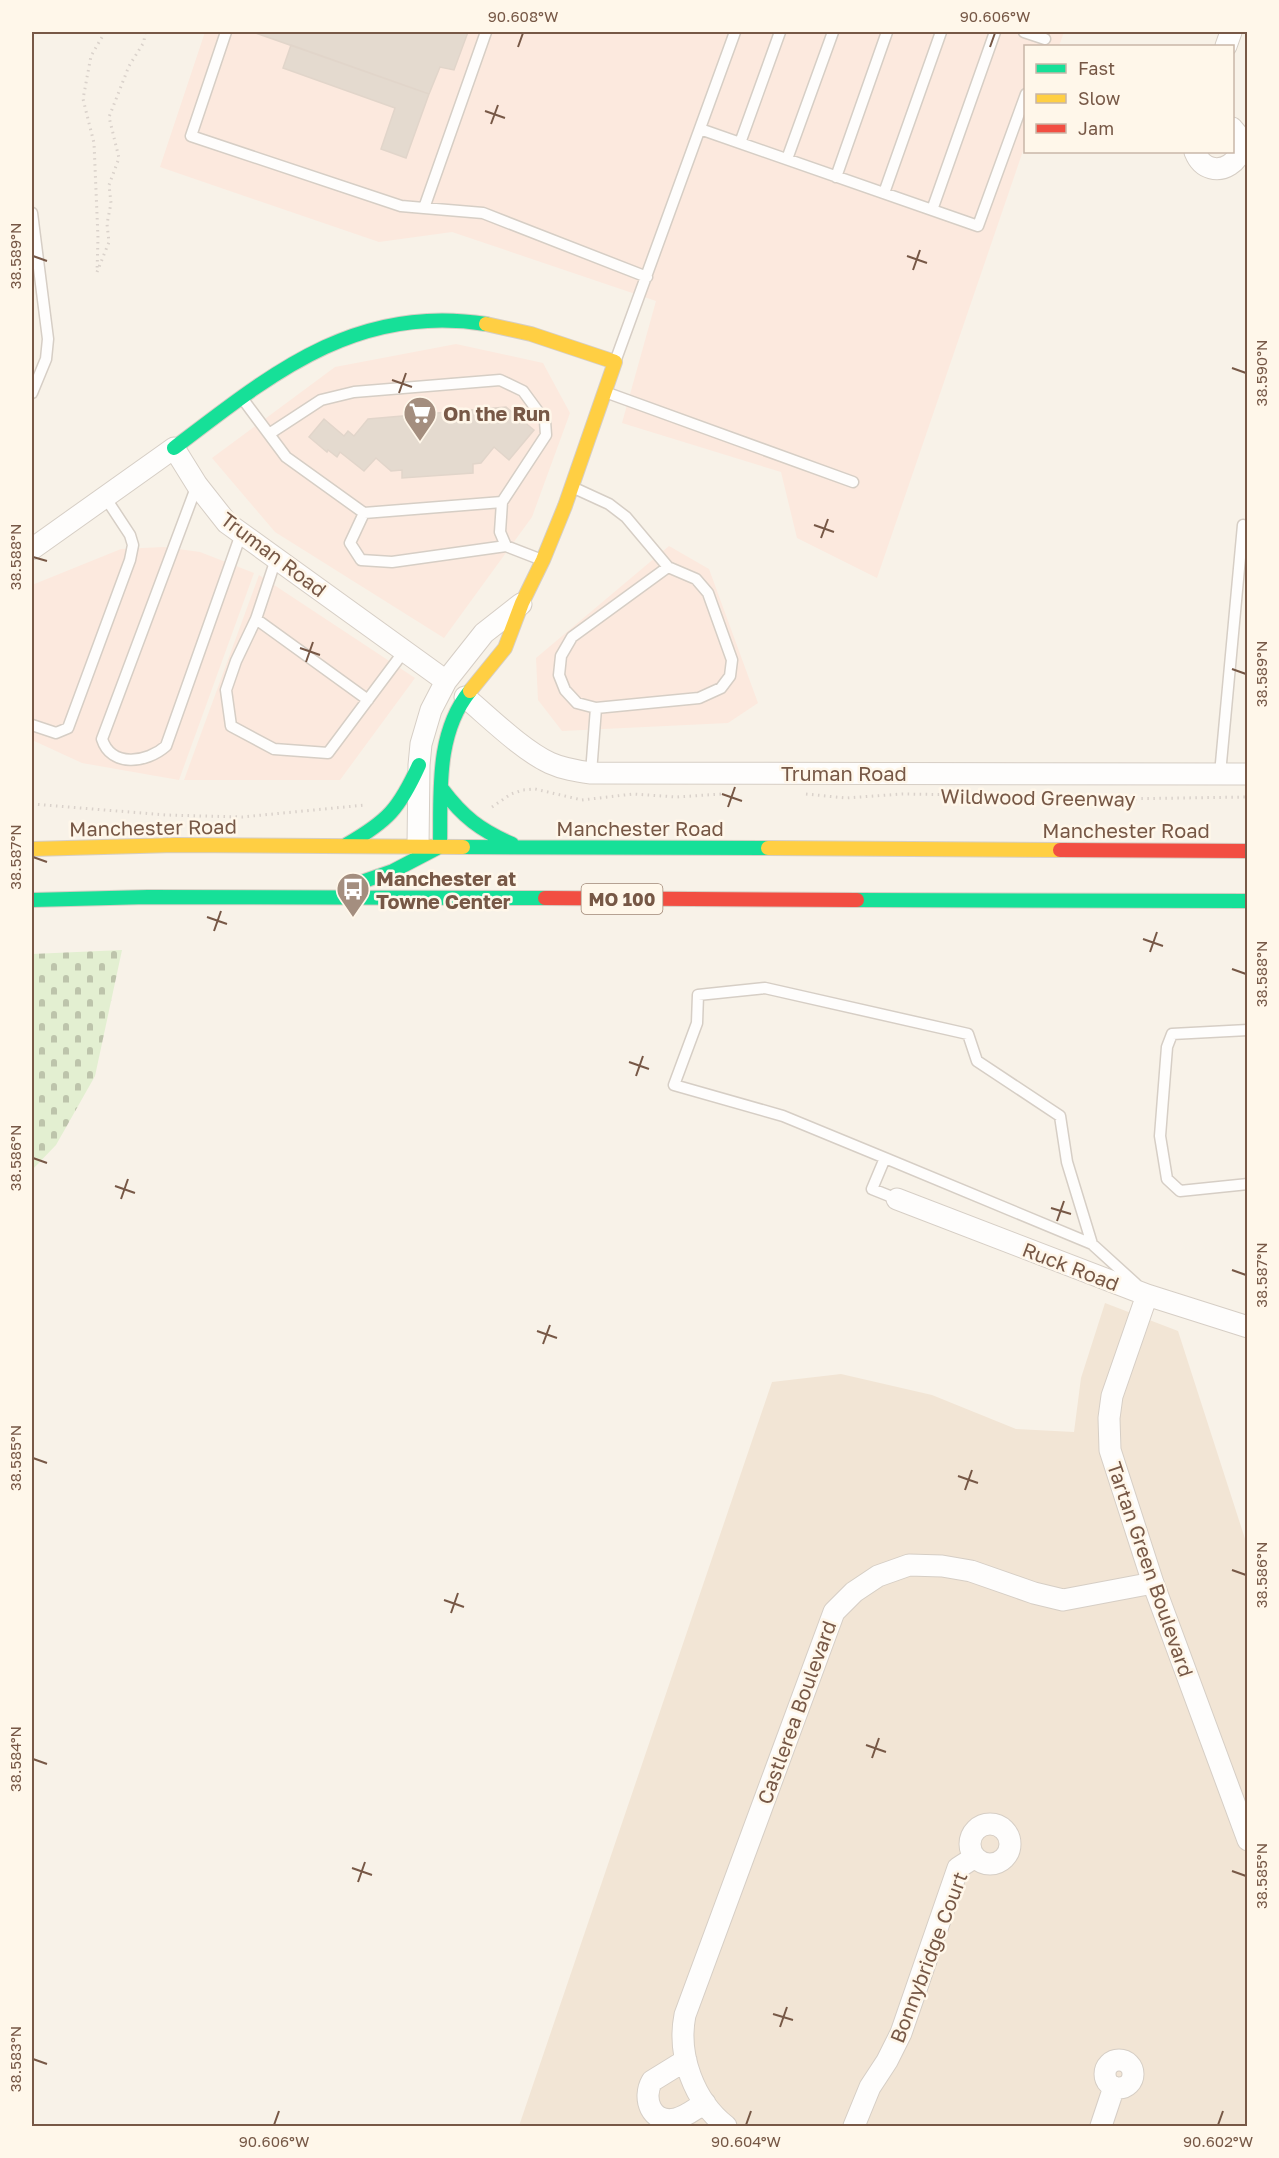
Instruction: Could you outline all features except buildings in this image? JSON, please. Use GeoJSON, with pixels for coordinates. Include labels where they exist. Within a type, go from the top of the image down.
{"type":"FeatureCollection","features":[{"type":"Feature","properties":{"kind":"main road"},"geometry":{"type":"LineString","coordinates":[[174,448],[274,374],[334,342],[372,330],[424,322],[469,322],[530,334],[615,362],[572,487],[505,648],[465,697],[456,713],[444,750],[441,846]]}},
{"type":"Feature","properties":{"kind":"main road"},"geometry":{"type":"LineString","coordinates":[[345,846],[377,828],[396,812],[406,796],[419,765]]}},
{"type":"Feature","properties":{"kind":"main road"},"geometry":{"type":"LineString","coordinates":[[442,789],[459,812],[471,823],[519,847]]}},
{"type":"Feature","properties":{"kind":"main road","name":"Manchester Road"},"geometry":{"type":"LineString","coordinates":[[32,849],[175,845],[345,846],[423,857],[441,846],[1248,850]]}},
{"type":"Feature","properties":{"kind":"main road"},"geometry":{"type":"LineString","coordinates":[[315,897],[370,880],[423,857]]}},
{"type":"Feature","properties":{"kind":"main road"},"geometry":{"type":"LineString","coordinates":[[442,882],[467,898]]}},
{"type":"Feature","properties":{"kind":"main road","name":"MO 100"},"geometry":{"type":"LineString","coordinates":[[32,900],[315,897],[1248,901]]}},
{"type":"Feature","properties":{"kind":"street"},"geometry":{"type":"LineString","coordinates":[[1195,153],[1198,159],[1211,168],[1219,169],[1232,164],[1240,148],[1238,136],[1234,130]]}},
{"type":"Feature","properties":{"kind":"street"},"geometry":{"type":"LineString","coordinates":[[32,549],[174,448]]}},
{"type":"Feature","properties":{"kind":"street","name":"Truman Road"},"geometry":{"type":"LineString","coordinates":[[174,448],[213,507],[241,534],[446,681]]}},
{"type":"Feature","properties":{"kind":"street"},"geometry":{"type":"LineString","coordinates":[[423,857],[419,765],[426,724],[437,696],[446,681],[484,633],[522,603]]}},
{"type":"Feature","properties":{"kind":"street","name":"Truman Road"},"geometry":{"type":"LineString","coordinates":[[465,697],[531,751],[548,762],[565,769],[591,773],[1248,774]]}},
{"type":"Feature","properties":{"kind":"street","name":"Ruck Road"},"geometry":{"type":"LineString","coordinates":[[897,1199],[1147,1295],[1248,1327]]}},
{"type":"Feature","properties":{"kind":"street","name":"Tartan Green Boulevard"},"geometry":{"type":"LineString","coordinates":[[1147,1295],[1112,1396],[1109,1418],[1110,1450],[1153,1583],[1248,1840]]}},
{"type":"Feature","properties":{"kind":"street","name":"Castlerea Boulevard"},"geometry":{"type":"LineString","coordinates":[[726,2127],[717,2120],[695,2085],[681,2042],[682,2029],[691,1995],[834,1612],[854,1592],[878,1576],[909,1564],[971,1571],[1034,1593],[1063,1600],[1153,1583]]}},
{"type":"Feature","properties":{"kind":"street","name":"Bonnybridge Court"},"geometry":{"type":"LineString","coordinates":[[854,2127],[870,2087],[901,2033],[958,1868],[975,1857]]}},
{"type":"Feature","properties":{"kind":"street"},"geometry":{"type":"LineString","coordinates":[[686,2060],[652,2080],[646,2096],[649,2106],[661,2118],[669,2120],[683,2116],[705,2103]]}},
{"type":"Feature","properties":{"kind":"street"},"geometry":{"type":"LineString","coordinates":[[1101,2127],[1114,2087]]}},
{"type":"Feature","properties":{"kind":"lane"},"geometry":{"type":"LineString","coordinates":[[226,32],[191,136],[401,206],[483,213],[647,277]]}},
{"type":"Feature","properties":{"kind":"lane"},"geometry":{"type":"LineString","coordinates":[[424,208],[486,32]]}},
{"type":"Feature","properties":{"kind":"lane"},"geometry":{"type":"LineString","coordinates":[[615,362],[735,32]]}},
{"type":"Feature","properties":{"kind":"lane"},"geometry":{"type":"LineString","coordinates":[[740,143],[780,32]]}},
{"type":"Feature","properties":{"kind":"lane"},"geometry":{"type":"LineString","coordinates":[[787,159],[833,32]]}},
{"type":"Feature","properties":{"kind":"lane"},"geometry":{"type":"LineString","coordinates":[[836,177],[887,32]]}},
{"type":"Feature","properties":{"kind":"lane"},"geometry":{"type":"LineString","coordinates":[[884,193],[941,32]]}},
{"type":"Feature","properties":{"kind":"lane"},"geometry":{"type":"LineString","coordinates":[[932,210],[995,32]]}},
{"type":"Feature","properties":{"kind":"lane"},"geometry":{"type":"LineString","coordinates":[[1024,32],[1045,39]]}},
{"type":"Feature","properties":{"kind":"lane"},"geometry":{"type":"LineString","coordinates":[[700,129],[978,226],[1024,100]]}},
{"type":"Feature","properties":{"kind":"lane"},"geometry":{"type":"LineString","coordinates":[[32,213],[48,339],[46,359],[32,393]]}},
{"type":"Feature","properties":{"kind":"lane"},"geometry":{"type":"LineString","coordinates":[[269,434],[321,400],[332,397],[354,392],[500,380],[523,391],[545,421],[546,435],[502,502],[500,532],[506,546]]}},
{"type":"Feature","properties":{"kind":"lane"},"geometry":{"type":"LineString","coordinates":[[604,392],[853,482]]}},
{"type":"Feature","properties":{"kind":"lane"},"geometry":{"type":"LineString","coordinates":[[242,398],[286,457],[364,513],[502,502]]}},
{"type":"Feature","properties":{"kind":"lane"},"geometry":{"type":"LineString","coordinates":[[197,485],[102,739],[105,750],[115,758],[131,759],[156,755],[166,746],[241,534]]}},
{"type":"Feature","properties":{"kind":"lane"},"geometry":{"type":"LineString","coordinates":[[572,487],[609,504],[626,517],[668,567],[696,579],[708,593],[732,660],[730,676],[721,688],[699,698],[596,708],[577,703],[565,690],[559,675],[561,657],[572,637],[668,567]]}},
{"type":"Feature","properties":{"kind":"lane"},"geometry":{"type":"LineString","coordinates":[[32,725],[56,733],[68,729],[130,560],[133,545],[130,535],[105,496]]}},
{"type":"Feature","properties":{"kind":"lane"},"geometry":{"type":"LineString","coordinates":[[364,513],[350,543],[361,560],[392,562],[506,546],[543,560]]}},
{"type":"Feature","properties":{"kind":"lane"},"geometry":{"type":"LineString","coordinates":[[1220,774],[1243,525]]}},
{"type":"Feature","properties":{"kind":"lane"},"geometry":{"type":"LineString","coordinates":[[276,560],[256,620],[236,661],[226,690],[231,726],[274,749],[328,753],[405,650]]}},
{"type":"Feature","properties":{"kind":"lane"},"geometry":{"type":"LineString","coordinates":[[256,620],[368,699]]}},
{"type":"Feature","properties":{"kind":"lane"},"geometry":{"type":"LineString","coordinates":[[591,773],[596,708]]}},
{"type":"Feature","properties":{"kind":"lane"},"geometry":{"type":"LineString","coordinates":[[1092,1244],[1067,1162],[1060,1116],[977,1061],[968,1034],[765,988],[698,995],[697,1023],[674,1085],[783,1116],[1092,1244],[1147,1295]]}},
{"type":"Feature","properties":{"kind":"lane"},"geometry":{"type":"LineString","coordinates":[[1248,1030],[1172,1034],[1167,1047],[1160,1136],[1167,1179],[1180,1191],[1248,1184]]}},
{"type":"Feature","properties":{"kind":"lane"},"geometry":{"type":"LineString","coordinates":[[885,1158],[872,1189],[897,1199]]}},
{"type":"Feature","properties":{"kind":"path"},"geometry":{"type":"LineString","coordinates":[[105,32],[92,56],[83,99],[94,143],[97,272],[109,242],[107,224],[111,203],[109,185],[119,158],[109,117],[129,66],[144,42],[145,32]]}},
{"type":"Feature","properties":{"kind":"path"},"geometry":{"type":"LineString","coordinates":[[488,811],[511,794],[535,789],[582,800],[633,794],[677,797],[732,794]]}},
{"type":"Feature","properties":{"kind":"path","name":"Wildwood Greenway"},"geometry":{"type":"LineString","coordinates":[[797,794],[846,798],[902,794],[1116,799],[1248,797]]}},
{"type":"Feature","properties":{"kind":"path"},"geometry":{"type":"LineString","coordinates":[[32,804],[166,815],[242,817],[285,814],[357,804],[372,806]]}},
{"type":"Feature","properties":{"kind":"shaded area"},"geometry":{"type":"Polygon","coordinates":[[[205,32],[1064,32],[1059,45],[1024,45],[1024,148],[877,578],[797,538],[781,472],[622,423],[656,301],[452,232],[379,242],[160,167],[205,32]]]}},
{"type":"Feature","properties":{"kind":"shaded area"},"geometry":{"type":"Polygon","coordinates":[[[456,344],[543,363],[570,413],[532,517],[444,638],[275,532],[212,458],[335,367],[456,344]]]}},
{"type":"Feature","properties":{"kind":"shaded area"},"geometry":{"type":"Polygon","coordinates":[[[669,546],[709,569],[758,703],[728,723],[562,731],[538,700],[536,658],[669,546]]]}},
{"type":"Feature","properties":{"kind":"shaded area"},"geometry":{"type":"Polygon","coordinates":[[[164,547],[200,552],[254,573],[179,780],[82,763],[32,740],[32,585],[121,549],[164,547]]]}},
{"type":"Feature","properties":{"kind":"shaded area"},"geometry":{"type":"Polygon","coordinates":[[[259,575],[415,678],[340,780],[184,780],[259,575]]]}},
{"type":"Feature","properties":{"kind":"shaded area"},"geometry":{"type":"Polygon","coordinates":[[[1105,1303],[1178,1331],[1247,1545],[1247,2126],[519,2126],[772,1382],[841,1374],[932,1395],[1016,1429],[1074,1432],[1081,1378],[1105,1303]]]}},
{"type":"Feature","properties":{"kind":"green space"},"geometry":{"type":"Polygon","coordinates":[[[122,950],[95,1076],[56,1145],[32,1170],[32,954],[122,950]]]}},
{"type":"Feature","properties":{"kind":"traffic: fast"},"geometry":{"type":"LineString","coordinates":[[174,448],[281,371],[317,351],[355,335],[396,324],[439,320],[486,324]]}},
{"type":"Feature","properties":{"kind":"traffic: fast"},"geometry":{"type":"LineString","coordinates":[[440,846],[441,785],[445,745],[459,708],[470,691]]}},
{"type":"Feature","properties":{"kind":"traffic: fast"},"geometry":{"type":"LineString","coordinates":[[346,845],[372,829],[391,813],[405,793],[419,765]]}},
{"type":"Feature","properties":{"kind":"traffic: fast"},"geometry":{"type":"LineString","coordinates":[[442,789],[473,822],[512,844]]}},
{"type":"Feature","properties":{"kind":"traffic: fast"},"geometry":{"type":"LineString","coordinates":[[344,888],[393,871],[439,847]]}},
{"type":"Feature","properties":{"kind":"traffic: fast"},"geometry":{"type":"LineString","coordinates":[[463,847],[768,848]]}},
{"type":"Feature","properties":{"kind":"traffic: fast"},"geometry":{"type":"LineString","coordinates":[[32,900],[148,897],[545,898]]}},
{"type":"Feature","properties":{"kind":"traffic: fast"},"geometry":{"type":"LineString","coordinates":[[857,900],[1248,901]]}},
{"type":"Feature","properties":{"kind":"traffic: slow"},"geometry":{"type":"LineString","coordinates":[[470,691],[505,648],[522,603],[565,506],[615,362],[531,334],[486,324]]}},
{"type":"Feature","properties":{"kind":"traffic: slow"},"geometry":{"type":"LineString","coordinates":[[32,849],[175,845],[463,847]]}},
{"type":"Feature","properties":{"kind":"traffic: slow"},"geometry":{"type":"LineString","coordinates":[[768,848],[1060,850]]}},
{"type":"Feature","properties":{"kind":"traffic: jam"},"geometry":{"type":"LineString","coordinates":[[1060,850],[1248,851]]}},
{"type":"Feature","properties":{"kind":"traffic: jam"},"geometry":{"type":"LineString","coordinates":[[545,898],[857,900]]}},
{"type":"Feature","properties":{"kind":"place","name":"On the Run"},"geometry":{"type":"Point","coordinates":[420,442]}},
{"type":"Feature","properties":{"kind":"place","name":"Manchester at Towne Center"},"geometry":{"type":"Point","coordinates":[353,918]}}]}
